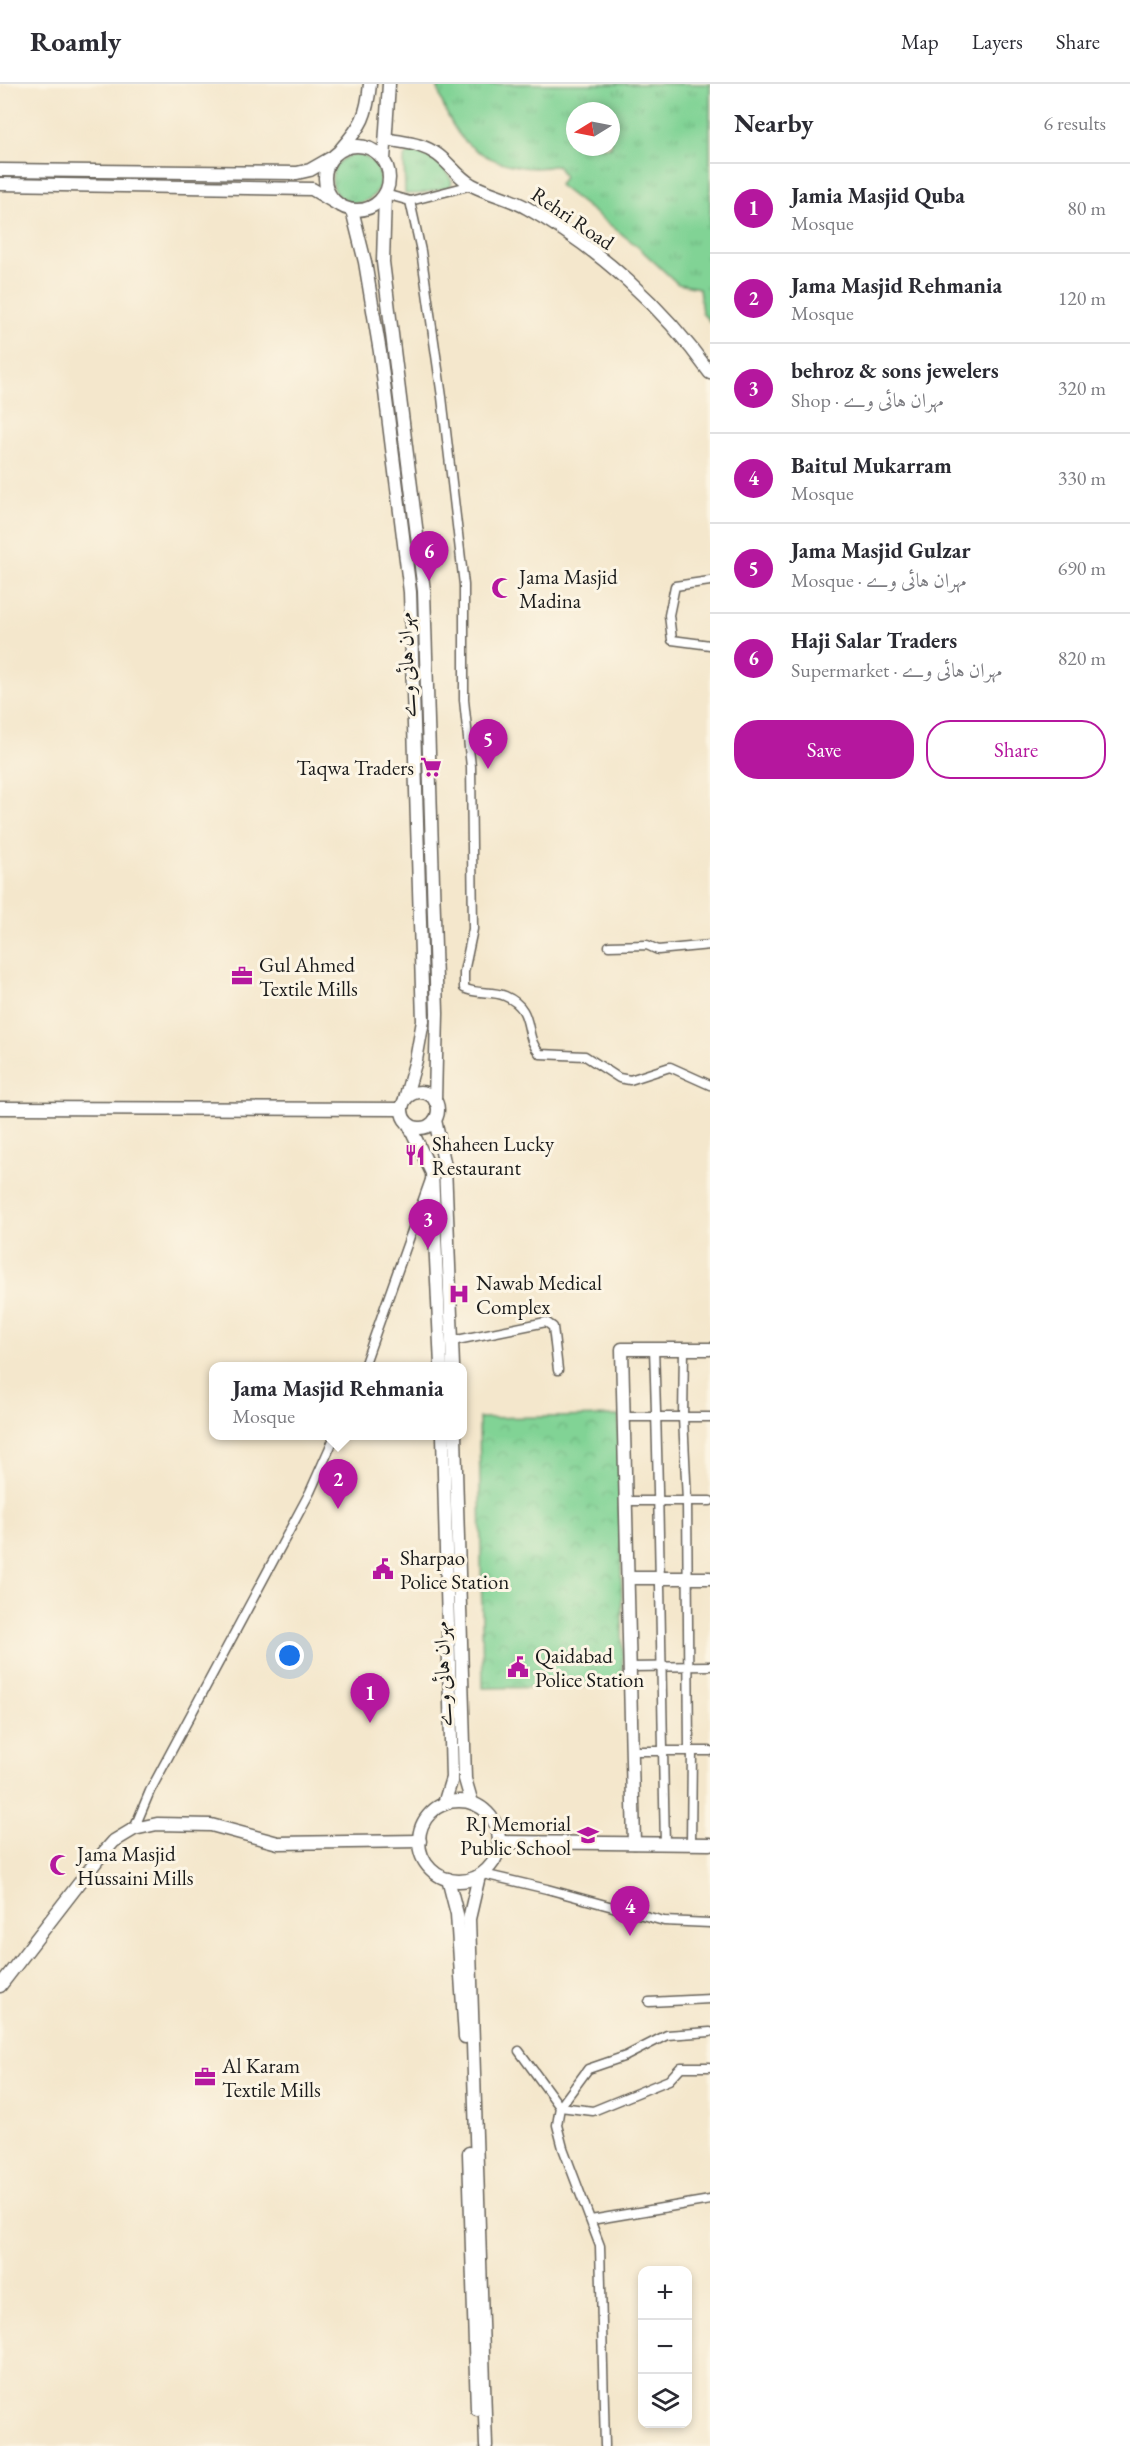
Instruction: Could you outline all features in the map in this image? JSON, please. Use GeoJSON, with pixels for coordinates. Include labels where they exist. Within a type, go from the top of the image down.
{"type":"FeatureCollection","features":[{"type":"Feature","properties":{"kind":"main road"},"geometry":{"type":"LineString","coordinates":[[339,205],[329,195],[324,182],[325,170],[357,130],[368,110],[370,84]]}},
{"type":"Feature","properties":{"kind":"main road"},"geometry":{"type":"LineString","coordinates":[[384,160],[390,84]]}},
{"type":"Feature","properties":{"kind":"main road","name":"Rehri Road"},"geometry":{"type":"LineString","coordinates":[[386,139],[419,144],[438,155],[453,171],[472,185],[526,207],[583,244],[631,284],[668,321],[710,373]]}},
{"type":"Feature","properties":{"kind":"main road"},"geometry":{"type":"LineString","coordinates":[[0,170],[297,173],[310,170],[352,146],[375,150],[384,160],[389,183],[385,194],[377,203],[365,209],[352,210],[312,189],[0,184]]}},
{"type":"Feature","properties":{"kind":"main road","name":"مہران ہائی وے"},"geometry":{"type":"LineString","coordinates":[[385,194],[383,262],[424,591],[437,1013],[435,1101]]}},
{"type":"Feature","properties":{"kind":"main road"},"geometry":{"type":"LineString","coordinates":[[352,210],[365,262],[380,352],[410,592],[423,1021],[416,1060],[403,1104],[404,1120],[410,1125],[432,1173],[441,1362]]}},
{"type":"Feature","properties":{"kind":"main road"},"geometry":{"type":"LineString","coordinates":[[0,1108],[403,1104],[418,1092],[425,1093],[435,1101],[438,1107],[435,1120],[445,1166],[453,1362]]}},
{"type":"Feature","properties":{"kind":"main road"},"geometry":{"type":"LineString","coordinates":[[410,1125],[424,1128],[435,1120]]}},
{"type":"Feature","properties":{"kind":"main road"},"geometry":{"type":"LineString","coordinates":[[633,1843],[622,1349],[710,1349]]}},
{"type":"Feature","properties":{"kind":"main road"},"geometry":{"type":"LineString","coordinates":[[443,1440],[452,1778],[444,1804]]}},
{"type":"Feature","properties":{"kind":"main road","name":"مہران ہائی وے"},"geometry":{"type":"LineString","coordinates":[[455,1440],[465,1779],[472,1803]]}},
{"type":"Feature","properties":{"kind":"main road"},"geometry":{"type":"LineString","coordinates":[[628,1578],[710,1578]]}},
{"type":"Feature","properties":{"kind":"main road"},"geometry":{"type":"LineString","coordinates":[[458,1801],[472,1803],[486,1812],[496,1825],[499,1842],[492,1865],[481,1875],[470,1880],[448,1879],[432,1870],[425,1861],[420,1840],[426,1819],[444,1804],[458,1801]]}},
{"type":"Feature","properties":{"kind":"main road"},"geometry":{"type":"LineString","coordinates":[[0,1986],[98,1859],[114,1841],[134,1829],[157,1824],[211,1825],[278,1843],[420,1840]]}},
{"type":"Feature","properties":{"kind":"main road"},"geometry":{"type":"LineString","coordinates":[[499,1842],[710,1844]]}},
{"type":"Feature","properties":{"kind":"main road"},"geometry":{"type":"LineString","coordinates":[[478,2446],[470,1919],[481,1875]]}},
{"type":"Feature","properties":{"kind":"main road"},"geometry":{"type":"LineString","coordinates":[[448,1879],[457,1914],[466,2041],[486,2446]]}},
{"type":"Feature","properties":{"kind":"street"},"geometry":{"type":"LineString","coordinates":[[385,194],[410,201],[472,185]]}},
{"type":"Feature","properties":{"kind":"street"},"geometry":{"type":"LineString","coordinates":[[410,201],[421,250],[442,397],[464,585],[464,700],[471,767],[472,929],[464,972],[464,988],[504,996],[520,1004],[527,1016],[535,1046],[540,1054],[585,1056],[619,1078],[630,1080],[670,1068],[710,1085]]}},
{"type":"Feature","properties":{"kind":"street"},"geometry":{"type":"LineString","coordinates":[[710,581],[675,586],[669,615],[672,640],[710,645]]}},
{"type":"Feature","properties":{"kind":"street"},"geometry":{"type":"LineString","coordinates":[[609,946],[647,945],[658,950],[710,945]]}},
{"type":"Feature","properties":{"kind":"street"},"geometry":{"type":"LineString","coordinates":[[364,1362],[432,1173]]}},
{"type":"Feature","properties":{"kind":"street"},"geometry":{"type":"LineString","coordinates":[[452,1341],[546,1322],[553,1327],[558,1370]]}},
{"type":"Feature","properties":{"kind":"street"},"geometry":{"type":"LineString","coordinates":[[654,1349],[660,1501],[660,1667],[665,1843]]}},
{"type":"Feature","properties":{"kind":"street"},"geometry":{"type":"LineString","coordinates":[[684,1349],[683,1417],[687,1501],[691,1844]]}},
{"type":"Feature","properties":{"kind":"street"},"geometry":{"type":"LineString","coordinates":[[625,1417],[710,1417]]}},
{"type":"Feature","properties":{"kind":"street"},"geometry":{"type":"LineString","coordinates":[[134,1829],[150,1791],[310,1492],[333,1440]]}},
{"type":"Feature","properties":{"kind":"street"},"geometry":{"type":"LineString","coordinates":[[627,1501],[710,1501]]}},
{"type":"Feature","properties":{"kind":"street"},"geometry":{"type":"LineString","coordinates":[[630,1667],[710,1666]]}},
{"type":"Feature","properties":{"kind":"street"},"geometry":{"type":"LineString","coordinates":[[632,1751],[710,1751]]}},
{"type":"Feature","properties":{"kind":"street"},"geometry":{"type":"LineString","coordinates":[[481,1875],[547,1889],[664,1921],[710,1923]]}},
{"type":"Feature","properties":{"kind":"street"},"geometry":{"type":"LineString","coordinates":[[649,2002],[710,1999]]}},
{"type":"Feature","properties":{"kind":"street"},"geometry":{"type":"LineString","coordinates":[[605,2446],[600,2246],[563,2148],[557,2125],[560,2107],[588,2069],[626,2056],[667,2035],[710,2032]]}},
{"type":"Feature","properties":{"kind":"street"},"geometry":{"type":"LineString","coordinates":[[519,2051],[560,2107],[593,2111],[669,2080],[681,2067],[710,2067]]}},
{"type":"Feature","properties":{"kind":"street"},"geometry":{"type":"LineString","coordinates":[[591,2220],[710,2200]]}},
{"type":"Feature","properties":{"kind":"green space"},"geometry":{"type":"Polygon","coordinates":[[[437,84],[710,84],[710,322],[702,313],[699,288],[678,284],[637,246],[559,185],[564,177],[557,165],[523,167],[500,162],[478,152],[463,139],[445,109],[437,84]]]}},
{"type":"Feature","properties":{"kind":"green space"},"geometry":{"type":"Polygon","coordinates":[[[411,150],[440,165],[449,175],[452,182],[450,187],[418,194],[405,194],[404,157],[411,150]]]}},
{"type":"Feature","properties":{"kind":"green space"},"geometry":{"type":"Polygon","coordinates":[[[351,155],[361,155],[373,162],[380,174],[380,184],[373,196],[361,203],[351,203],[336,192],[332,184],[332,174],[343,159],[351,155]]]}},
{"type":"Feature","properties":{"kind":"green space"},"geometry":{"type":"Polygon","coordinates":[[[619,1416],[623,1686],[483,1688],[479,1418],[619,1416]]]}},
{"type":"Feature","properties":{"kind":"place","name":"Haji Salar Traders"},"geometry":{"type":"Point","coordinates":[429,581]}},
{"type":"Feature","properties":{"kind":"place","name":"Jama Masjid Madina"},"geometry":{"type":"Point","coordinates":[502,588]}},
{"type":"Feature","properties":{"kind":"place","name":"Taqwa Traders"},"geometry":{"type":"Point","coordinates":[431,767]}},
{"type":"Feature","properties":{"kind":"place","name":"Jama Masjid Gulzar"},"geometry":{"type":"Point","coordinates":[488,769]}},
{"type":"Feature","properties":{"kind":"place","name":"Gul Ahmed Textile Mills"},"geometry":{"type":"Point","coordinates":[242,976]}},
{"type":"Feature","properties":{"kind":"place","name":"Shaheen Lucky Restaurant"},"geometry":{"type":"Point","coordinates":[415,1155]}},
{"type":"Feature","properties":{"kind":"place","name":"behroz & sons jewelers"},"geometry":{"type":"Point","coordinates":[428,1249]}},
{"type":"Feature","properties":{"kind":"place","name":"Nawab Medical Complex"},"geometry":{"type":"Point","coordinates":[459,1294]}},
{"type":"Feature","properties":{"kind":"place","name":"Jama Masjid Rehmania"},"geometry":{"type":"Point","coordinates":[338,1509]}},
{"type":"Feature","properties":{"kind":"place","name":"Sharpao Police Station"},"geometry":{"type":"Point","coordinates":[383,1569]}},
{"type":"Feature","properties":{"kind":"place","name":"Qaidabad Police Station"},"geometry":{"type":"Point","coordinates":[518,1667]}},
{"type":"Feature","properties":{"kind":"place","name":"Jamia Masjid Quba"},"geometry":{"type":"Point","coordinates":[370,1723]}},
{"type":"Feature","properties":{"kind":"place","name":"RJ Memorial Public School"},"geometry":{"type":"Point","coordinates":[588,1835]}},
{"type":"Feature","properties":{"kind":"place","name":"Jama Masjid Hussaini Mills"},"geometry":{"type":"Point","coordinates":[60,1865]}},
{"type":"Feature","properties":{"kind":"place","name":"Baitul Mukarram"},"geometry":{"type":"Point","coordinates":[630,1936]}},
{"type":"Feature","properties":{"kind":"place","name":"Al Karam Textile Mills"},"geometry":{"type":"Point","coordinates":[205,2077]}}]}
